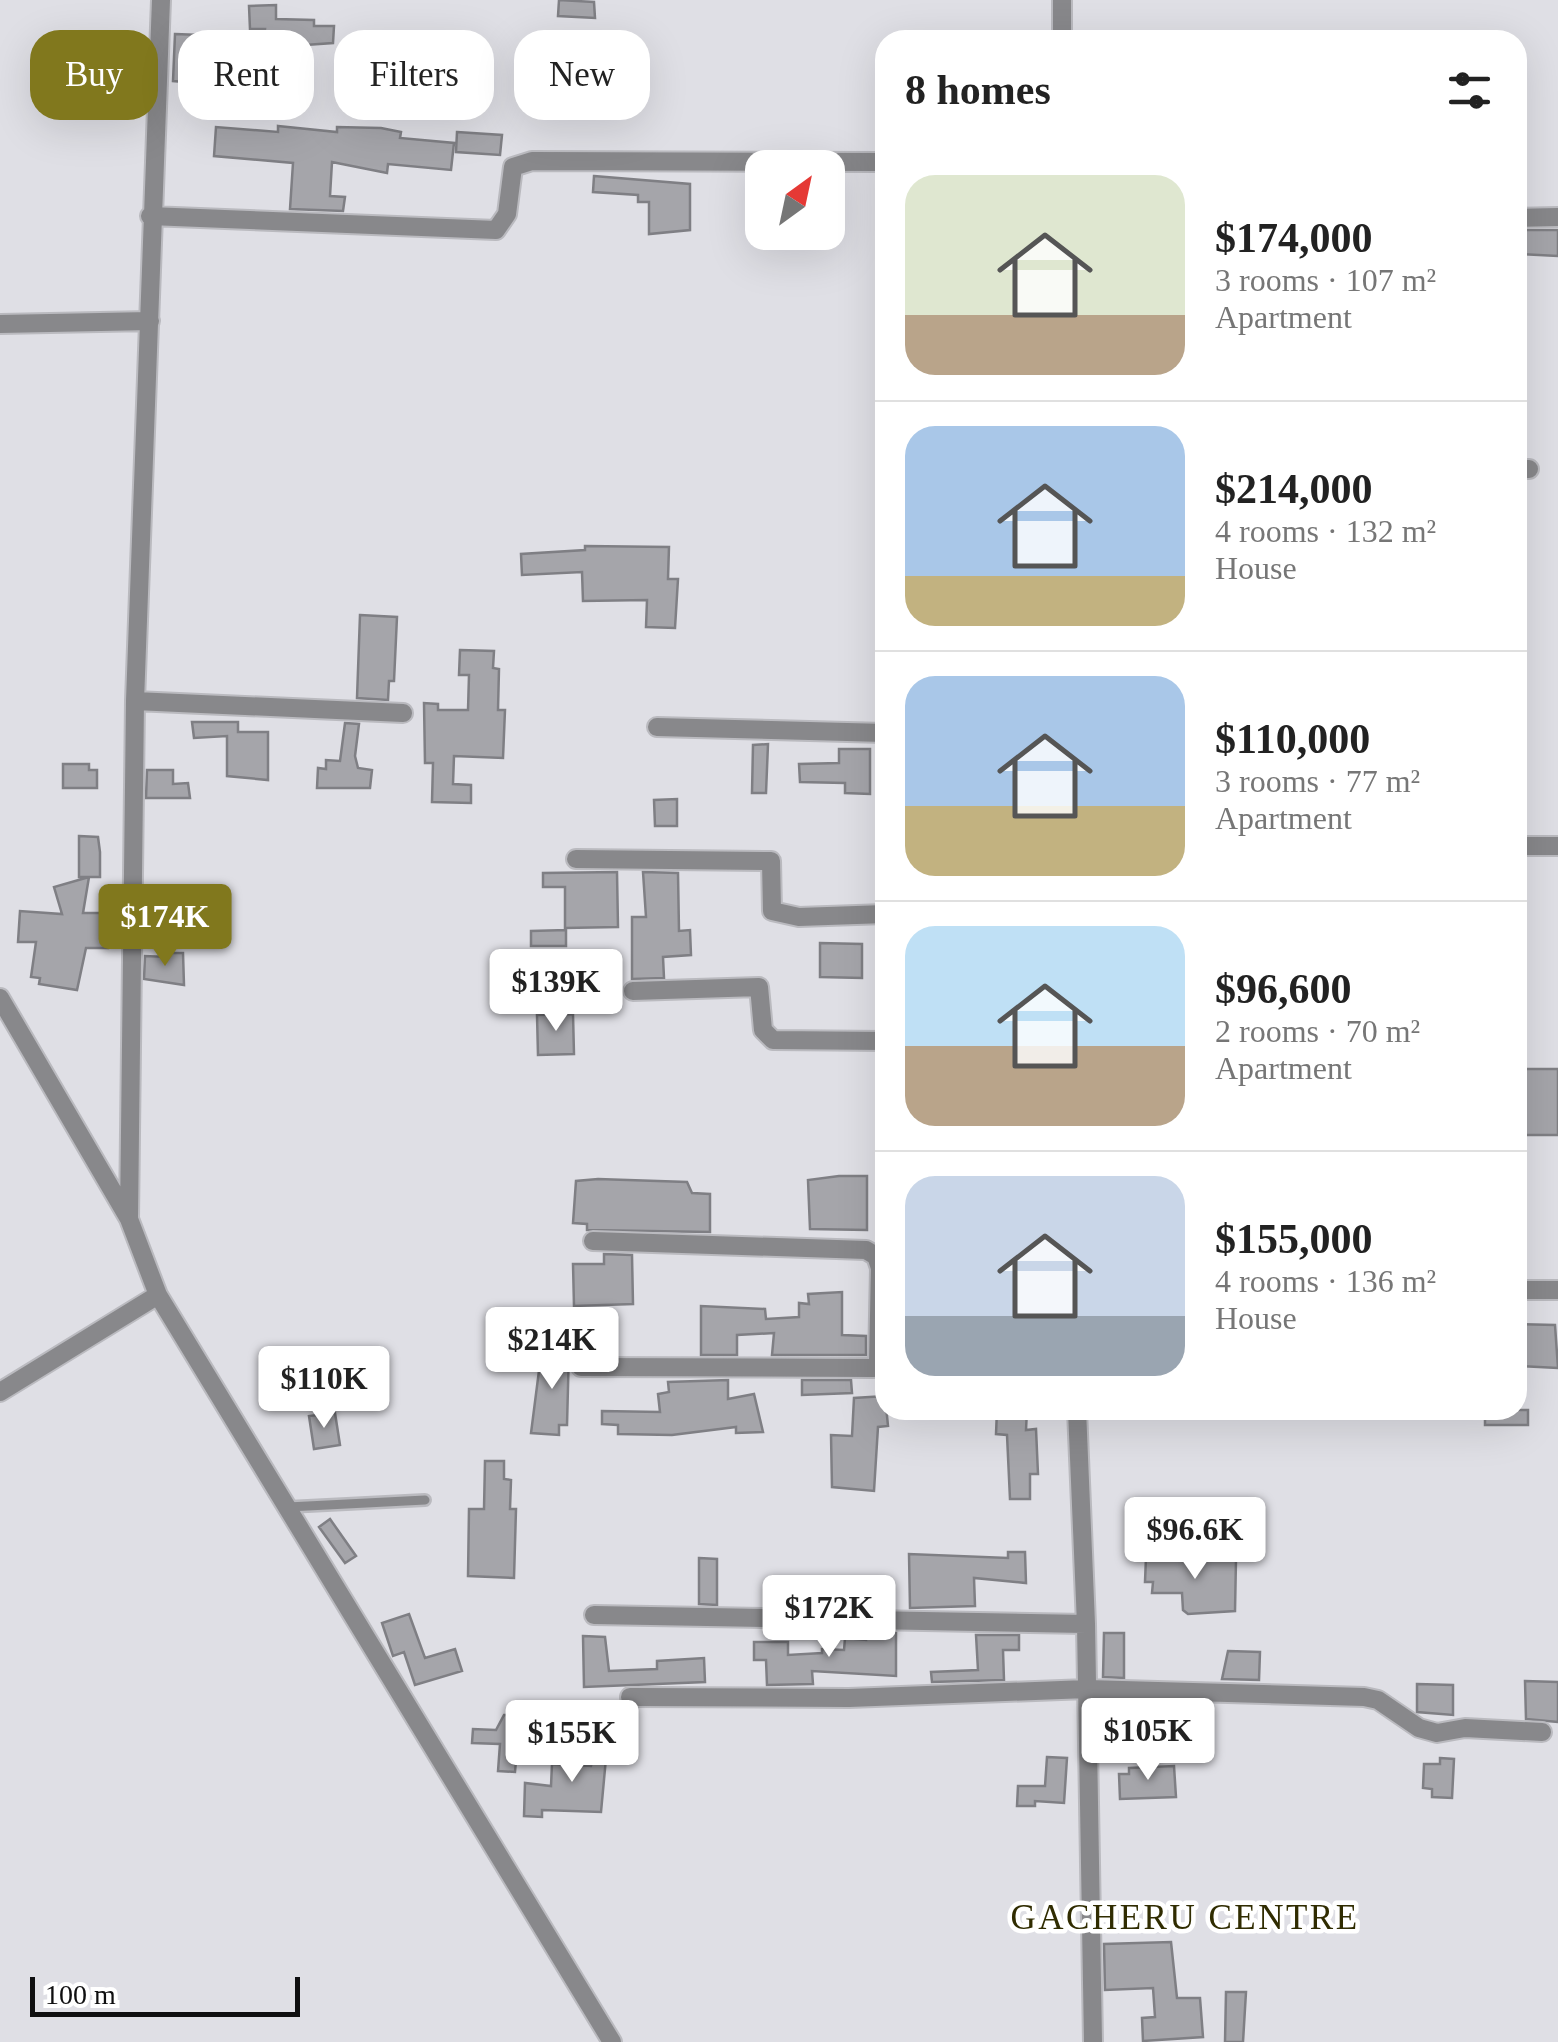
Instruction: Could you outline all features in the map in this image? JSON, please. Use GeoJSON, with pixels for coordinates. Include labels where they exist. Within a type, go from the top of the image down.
{"type":"FeatureCollection","features":[{"type":"Feature","properties":{"kind":"street"},"geometry":{"type":"LineString","coordinates":[[130,1219],[136,701],[150,322],[150,216],[161,0]]}},
{"type":"Feature","properties":{"kind":"street"},"geometry":{"type":"LineString","coordinates":[[1062,0],[1062,30]]}},
{"type":"Feature","properties":{"kind":"street"},"geometry":{"type":"LineString","coordinates":[[150,216],[496,230],[507,214],[513,168],[532,161],[875,162]]}},
{"type":"Feature","properties":{"kind":"street"},"geometry":{"type":"LineString","coordinates":[[1527,218],[1558,217]]}},
{"type":"Feature","properties":{"kind":"street"},"geometry":{"type":"LineString","coordinates":[[0,324],[150,322]]}},
{"type":"Feature","properties":{"kind":"street"},"geometry":{"type":"LineString","coordinates":[[136,701],[404,712]]}},
{"type":"Feature","properties":{"kind":"street"},"geometry":{"type":"LineString","coordinates":[[657,727],[875,733]]}},
{"type":"Feature","properties":{"kind":"street"},"geometry":{"type":"LineString","coordinates":[[1527,846],[1556,846]]}},
{"type":"Feature","properties":{"kind":"street"},"geometry":{"type":"LineString","coordinates":[[576,860],[771,861],[772,910],[799,917],[875,914]]}},
{"type":"Feature","properties":{"kind":"street"},"geometry":{"type":"LineString","coordinates":[[633,990],[759,986],[763,1030],[773,1040],[875,1041]]}},
{"type":"Feature","properties":{"kind":"street"},"geometry":{"type":"LineString","coordinates":[[0,998],[130,1219],[158,1295],[612,2042]]}},
{"type":"Feature","properties":{"kind":"street"},"geometry":{"type":"LineString","coordinates":[[593,1241],[857,1247],[875,1256]]}},
{"type":"Feature","properties":{"kind":"street"},"geometry":{"type":"LineString","coordinates":[[1527,1290],[1558,1290]]}},
{"type":"Feature","properties":{"kind":"street"},"geometry":{"type":"LineString","coordinates":[[0,1392],[158,1295]]}},
{"type":"Feature","properties":{"kind":"street"},"geometry":{"type":"LineString","coordinates":[[582,1366],[875,1367]]}},
{"type":"Feature","properties":{"kind":"street"},"geometry":{"type":"LineString","coordinates":[[1077,1420],[1088,1690],[1093,2042]]}},
{"type":"Feature","properties":{"kind":"street"},"geometry":{"type":"LineString","coordinates":[[594,1614],[1086,1624]]}},
{"type":"Feature","properties":{"kind":"street"},"geometry":{"type":"LineString","coordinates":[[630,1697],[849,1698],[1088,1690],[1364,1697],[1378,1700],[1419,1728],[1437,1734],[1465,1728],[1542,1732]]}},
{"type":"Feature","properties":{"kind":"lane"},"geometry":{"type":"LineString","coordinates":[[288,1507],[425,1500]]}},
{"type":"Feature","properties":{"kind":"building"},"geometry":{"type":"Polygon","coordinates":[[[559,0],[594,2],[595,18],[558,16],[559,0]]]}},
{"type":"Feature","properties":{"kind":"building"},"geometry":{"type":"Polygon","coordinates":[[[276,5],[276,19],[314,20],[314,26],[334,26],[333,43],[314,44],[314,30],[250,29],[249,6],[276,5]]]}},
{"type":"Feature","properties":{"kind":"building"},"geometry":{"type":"Polygon","coordinates":[[[175,34],[178,34],[178,81],[173,81],[175,34]]]}},
{"type":"Feature","properties":{"kind":"building"},"geometry":{"type":"Polygon","coordinates":[[[278,126],[337,132],[337,127],[381,128],[401,132],[400,138],[454,143],[451,170],[388,164],[387,173],[332,162],[330,196],[345,197],[343,211],[290,209],[293,163],[214,156],[216,127],[278,132],[278,126]]]}},
{"type":"Feature","properties":{"kind":"building"},"geometry":{"type":"Polygon","coordinates":[[[457,132],[502,135],[500,155],[456,152],[457,132]]]}},
{"type":"Feature","properties":{"kind":"building"},"geometry":{"type":"Polygon","coordinates":[[[594,176],[690,184],[690,230],[649,234],[649,202],[638,202],[638,195],[593,192],[594,176]]]}},
{"type":"Feature","properties":{"kind":"building"},"geometry":{"type":"Polygon","coordinates":[[[1527,230],[1558,230],[1558,256],[1527,254],[1527,230]]]}},
{"type":"Feature","properties":{"kind":"building"},"geometry":{"type":"Polygon","coordinates":[[[585,546],[669,547],[668,579],[678,579],[675,628],[646,627],[647,600],[583,601],[582,572],[522,575],[521,554],[585,550],[585,546]]]}},
{"type":"Feature","properties":{"kind":"building"},"geometry":{"type":"Polygon","coordinates":[[[360,615],[397,617],[394,681],[389,681],[388,700],[357,698],[360,615]]]}},
{"type":"Feature","properties":{"kind":"building"},"geometry":{"type":"Polygon","coordinates":[[[460,650],[494,651],[493,668],[499,669],[498,710],[505,710],[503,758],[454,756],[453,784],[471,785],[471,803],[432,802],[433,763],[425,763],[424,703],[438,704],[438,710],[468,710],[469,675],[459,675],[460,650]]]}},
{"type":"Feature","properties":{"kind":"building"},"geometry":{"type":"Polygon","coordinates":[[[192,722],[238,722],[238,732],[268,732],[268,780],[227,776],[227,736],[194,738],[192,722]]]}},
{"type":"Feature","properties":{"kind":"building"},"geometry":{"type":"Polygon","coordinates":[[[345,723],[359,724],[355,756],[358,768],[372,770],[370,788],[317,788],[318,768],[326,769],[326,760],[340,761],[345,723]]]}},
{"type":"Feature","properties":{"kind":"building"},"geometry":{"type":"Polygon","coordinates":[[[768,744],[766,793],[752,793],[753,745],[768,744]]]}},
{"type":"Feature","properties":{"kind":"building"},"geometry":{"type":"Polygon","coordinates":[[[839,749],[870,749],[870,794],[845,793],[845,783],[800,782],[799,764],[839,763],[839,749]]]}},
{"type":"Feature","properties":{"kind":"building"},"geometry":{"type":"Polygon","coordinates":[[[63,764],[89,764],[89,770],[97,770],[97,788],[63,788],[63,764]]]}},
{"type":"Feature","properties":{"kind":"building"},"geometry":{"type":"Polygon","coordinates":[[[147,770],[173,770],[173,784],[188,783],[190,798],[146,798],[147,770]]]}},
{"type":"Feature","properties":{"kind":"building"},"geometry":{"type":"Polygon","coordinates":[[[677,799],[677,826],[655,826],[654,800],[677,799]]]}},
{"type":"Feature","properties":{"kind":"building"},"geometry":{"type":"Polygon","coordinates":[[[79,836],[98,837],[100,877],[79,877],[79,836]]]}},
{"type":"Feature","properties":{"kind":"building"},"geometry":{"type":"Polygon","coordinates":[[[617,872],[618,927],[565,928],[565,887],[543,887],[543,873],[617,872]]]}},
{"type":"Feature","properties":{"kind":"building"},"geometry":{"type":"Polygon","coordinates":[[[643,872],[678,873],[679,931],[690,930],[691,955],[663,957],[664,978],[632,979],[632,917],[646,917],[643,872]]]}},
{"type":"Feature","properties":{"kind":"building"},"geometry":{"type":"Polygon","coordinates":[[[89,877],[83,913],[120,913],[120,932],[109,932],[108,948],[86,948],[77,990],[39,984],[40,978],[31,977],[36,942],[18,942],[20,911],[62,914],[54,887],[89,877]]]}},
{"type":"Feature","properties":{"kind":"building"},"geometry":{"type":"Polygon","coordinates":[[[566,930],[566,946],[531,946],[531,931],[566,930]]]}},
{"type":"Feature","properties":{"kind":"building"},"geometry":{"type":"Polygon","coordinates":[[[820,943],[862,944],[862,978],[820,977],[820,943]]]}},
{"type":"Feature","properties":{"kind":"building"},"geometry":{"type":"Polygon","coordinates":[[[168,953],[183,953],[184,985],[144,979],[145,956],[168,957],[168,953]]]}},
{"type":"Feature","properties":{"kind":"building"},"geometry":{"type":"Polygon","coordinates":[[[508,994],[546,996],[546,1011],[507,1009],[508,994]]]}},
{"type":"Feature","properties":{"kind":"building"},"geometry":{"type":"Polygon","coordinates":[[[573,1014],[574,1054],[538,1055],[537,1015],[573,1014]]]}},
{"type":"Feature","properties":{"kind":"building"},"geometry":{"type":"Polygon","coordinates":[[[1527,1069],[1558,1069],[1558,1135],[1527,1135],[1527,1069]]]}},
{"type":"Feature","properties":{"kind":"building"},"geometry":{"type":"Polygon","coordinates":[[[867,1176],[867,1230],[810,1229],[808,1180],[867,1176]]]}},
{"type":"Feature","properties":{"kind":"building"},"geometry":{"type":"Polygon","coordinates":[[[576,1181],[687,1182],[692,1193],[710,1194],[710,1232],[587,1230],[587,1224],[573,1223],[576,1181]]]}},
{"type":"Feature","properties":{"kind":"building"},"geometry":{"type":"Polygon","coordinates":[[[604,1254],[632,1255],[633,1304],[574,1306],[573,1264],[604,1264],[604,1254]]]}},
{"type":"Feature","properties":{"kind":"building"},"geometry":{"type":"Polygon","coordinates":[[[842,1292],[842,1335],[866,1336],[866,1355],[772,1355],[774,1333],[737,1335],[737,1355],[701,1355],[701,1306],[765,1309],[766,1319],[799,1317],[799,1303],[809,1304],[808,1294],[842,1292]]]}},
{"type":"Feature","properties":{"kind":"building"},"geometry":{"type":"Polygon","coordinates":[[[1527,1324],[1555,1325],[1558,1368],[1527,1366],[1527,1324]]]}},
{"type":"Feature","properties":{"kind":"building"},"geometry":{"type":"Polygon","coordinates":[[[542,1347],[569,1349],[567,1425],[559,1425],[559,1435],[531,1433],[542,1347]]]}},
{"type":"Feature","properties":{"kind":"building"},"geometry":{"type":"Polygon","coordinates":[[[728,1380],[728,1399],[754,1394],[763,1432],[736,1433],[736,1427],[672,1435],[618,1434],[618,1425],[602,1424],[602,1411],[660,1412],[658,1394],[669,1392],[668,1382],[728,1380]]]}},
{"type":"Feature","properties":{"kind":"building"},"geometry":{"type":"Polygon","coordinates":[[[802,1380],[851,1380],[852,1393],[802,1395],[802,1380]]]}},
{"type":"Feature","properties":{"kind":"building"},"geometry":{"type":"Polygon","coordinates":[[[875,1397],[875,1420],[887,1420],[888,1426],[878,1427],[874,1491],[832,1487],[831,1435],[852,1436],[854,1398],[875,1397]]]}},
{"type":"Feature","properties":{"kind":"building"},"geometry":{"type":"Polygon","coordinates":[[[1528,1410],[1528,1425],[1485,1425],[1485,1420],[1527,1420],[1528,1410]]]}},
{"type":"Feature","properties":{"kind":"building"},"geometry":{"type":"Polygon","coordinates":[[[335,1413],[340,1445],[314,1449],[309,1416],[335,1413]]]}},
{"type":"Feature","properties":{"kind":"building"},"geometry":{"type":"Polygon","coordinates":[[[997,1420],[1026,1420],[1026,1430],[1036,1429],[1038,1474],[1030,1474],[1030,1499],[1010,1499],[1007,1435],[996,1434],[997,1420]]]}},
{"type":"Feature","properties":{"kind":"building"},"geometry":{"type":"Polygon","coordinates":[[[485,1461],[504,1461],[504,1479],[511,1480],[510,1509],[516,1509],[514,1578],[468,1576],[469,1509],[484,1509],[485,1461]]]}},
{"type":"Feature","properties":{"kind":"building"},"geometry":{"type":"Polygon","coordinates":[[[330,1519],[356,1556],[345,1563],[319,1527],[330,1519]]]}},
{"type":"Feature","properties":{"kind":"building"},"geometry":{"type":"Polygon","coordinates":[[[1008,1552],[1025,1552],[1026,1583],[974,1578],[975,1606],[910,1608],[909,1554],[1008,1558],[1008,1552]]]}},
{"type":"Feature","properties":{"kind":"building"},"geometry":{"type":"Polygon","coordinates":[[[1146,1557],[1236,1559],[1235,1611],[1188,1614],[1183,1610],[1182,1593],[1152,1593],[1153,1582],[1145,1582],[1146,1557]]]}},
{"type":"Feature","properties":{"kind":"building"},"geometry":{"type":"Polygon","coordinates":[[[699,1558],[717,1559],[717,1605],[699,1604],[699,1558]]]}},
{"type":"Feature","properties":{"kind":"building"},"geometry":{"type":"Polygon","coordinates":[[[409,1614],[425,1658],[455,1649],[462,1671],[415,1685],[404,1652],[393,1656],[382,1623],[409,1614]]]}},
{"type":"Feature","properties":{"kind":"building"},"geometry":{"type":"Polygon","coordinates":[[[866,1632],[896,1633],[896,1676],[812,1671],[813,1684],[767,1685],[766,1660],[754,1660],[754,1642],[788,1642],[788,1655],[822,1653],[822,1649],[844,1650],[845,1638],[866,1640],[866,1632]]]}},
{"type":"Feature","properties":{"kind":"building"},"geometry":{"type":"Polygon","coordinates":[[[1104,1633],[1124,1633],[1124,1678],[1103,1677],[1104,1633]]]}},
{"type":"Feature","properties":{"kind":"building"},"geometry":{"type":"Polygon","coordinates":[[[976,1635],[1019,1635],[1019,1650],[1003,1650],[1004,1680],[932,1682],[931,1672],[978,1670],[976,1635]]]}},
{"type":"Feature","properties":{"kind":"building"},"geometry":{"type":"Polygon","coordinates":[[[583,1636],[605,1637],[609,1671],[657,1669],[657,1661],[704,1658],[705,1682],[584,1687],[583,1636]]]}},
{"type":"Feature","properties":{"kind":"building"},"geometry":{"type":"Polygon","coordinates":[[[1228,1651],[1260,1652],[1259,1680],[1222,1679],[1228,1651]]]}},
{"type":"Feature","properties":{"kind":"building"},"geometry":{"type":"Polygon","coordinates":[[[1525,1681],[1558,1682],[1558,1722],[1526,1719],[1525,1681]]]}},
{"type":"Feature","properties":{"kind":"building"},"geometry":{"type":"Polygon","coordinates":[[[1417,1684],[1453,1685],[1453,1715],[1417,1712],[1417,1684]]]}},
{"type":"Feature","properties":{"kind":"building"},"geometry":{"type":"Polygon","coordinates":[[[1100,1702],[1200,1706],[1190,1707],[1191,1714],[1100,1716],[1100,1702]]]}},
{"type":"Feature","properties":{"kind":"building"},"geometry":{"type":"Polygon","coordinates":[[[504,1715],[520,1715],[515,1772],[498,1771],[500,1744],[472,1743],[473,1729],[496,1730],[504,1715]]]}},
{"type":"Feature","properties":{"kind":"building"},"geometry":{"type":"Polygon","coordinates":[[[599,1725],[609,1726],[601,1812],[542,1810],[542,1817],[524,1816],[525,1783],[551,1786],[552,1764],[591,1766],[599,1725]]]}},
{"type":"Feature","properties":{"kind":"building"},"geometry":{"type":"Polygon","coordinates":[[[1047,1757],[1067,1758],[1064,1803],[1035,1801],[1035,1806],[1017,1806],[1018,1786],[1045,1786],[1047,1757]]]}},
{"type":"Feature","properties":{"kind":"building"},"geometry":{"type":"Polygon","coordinates":[[[1440,1758],[1454,1759],[1452,1798],[1432,1797],[1432,1789],[1423,1788],[1424,1764],[1440,1764],[1440,1758]]]}},
{"type":"Feature","properties":{"kind":"building"},"geometry":{"type":"Polygon","coordinates":[[[1174,1766],[1176,1797],[1120,1799],[1119,1774],[1129,1774],[1129,1768],[1174,1766]]]}},
{"type":"Feature","properties":{"kind":"building"},"geometry":{"type":"Polygon","coordinates":[[[1171,1942],[1177,1998],[1200,1998],[1203,2037],[1143,2041],[1142,2018],[1155,2017],[1153,1988],[1105,1990],[1104,1944],[1171,1942]]]}},
{"type":"Feature","properties":{"kind":"building"},"geometry":{"type":"Polygon","coordinates":[[[1226,1992],[1246,1992],[1243,2042],[1225,2042],[1226,1992]]]}},
{"type":"Feature","properties":{"kind":"district","name":"GACHERU CENTRE"},"geometry":{"type":"Point","coordinates":[1185,1917]}}]}
